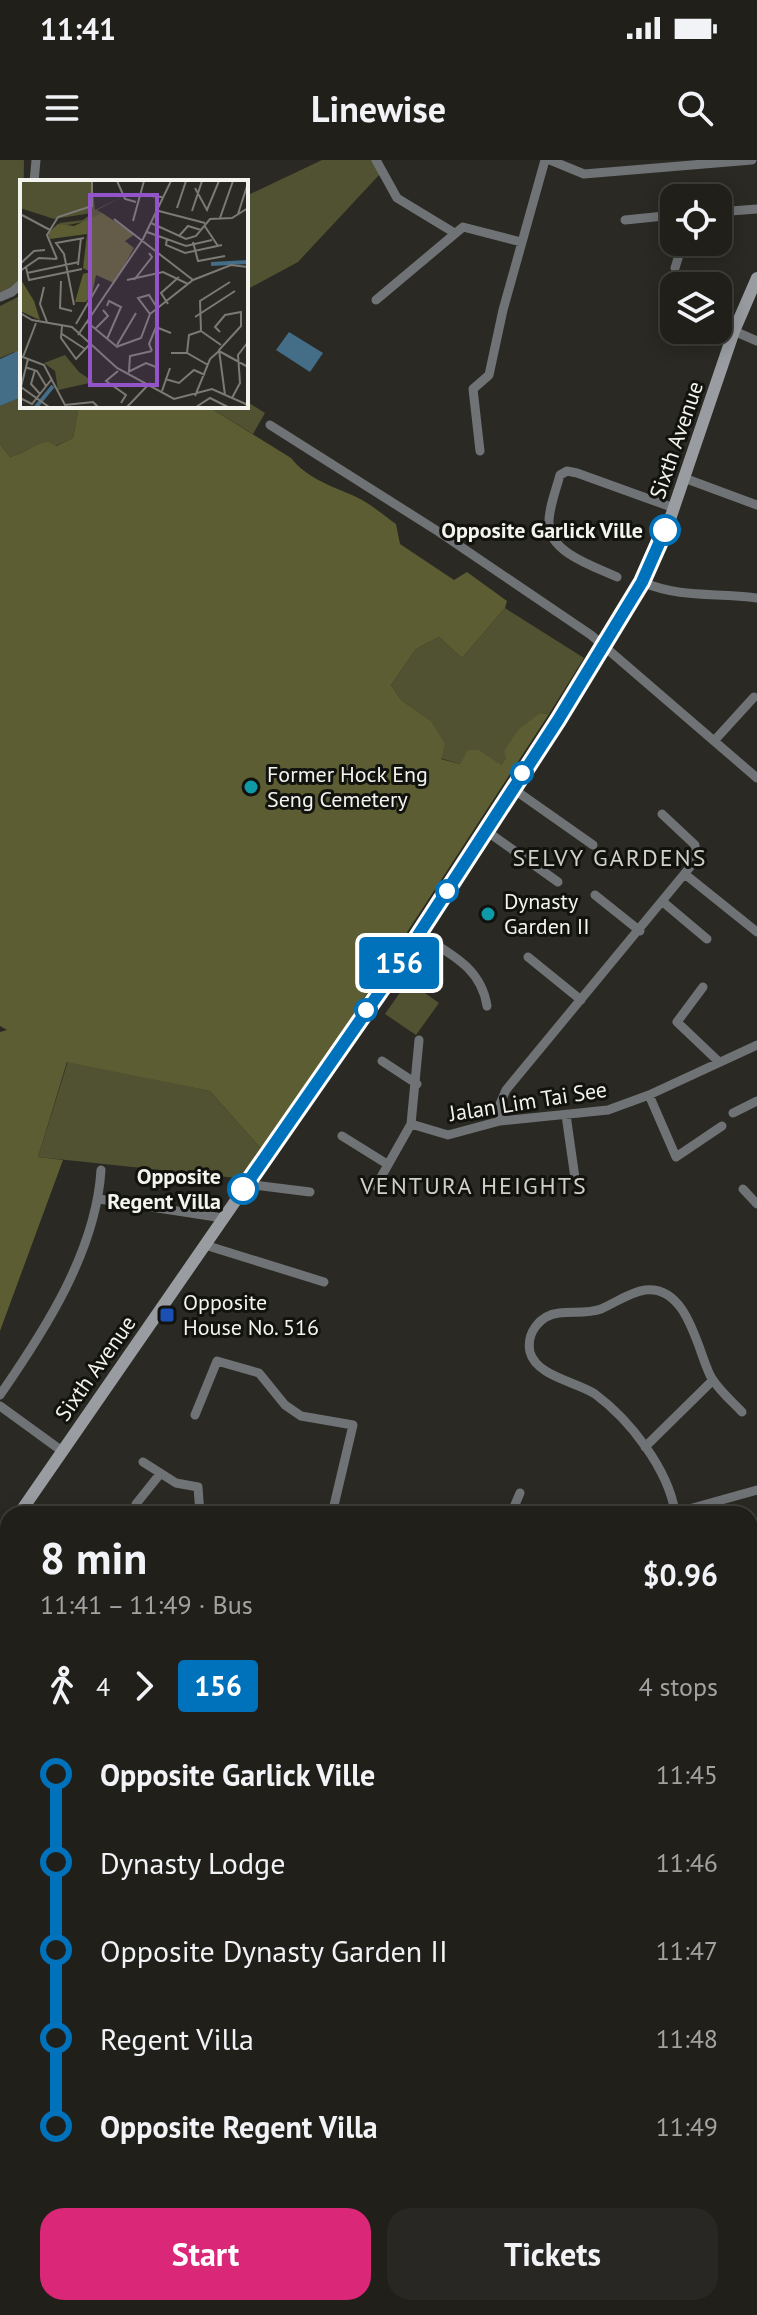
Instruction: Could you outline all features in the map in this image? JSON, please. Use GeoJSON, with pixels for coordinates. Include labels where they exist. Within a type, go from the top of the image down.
{"type":"FeatureCollection","features":[{"type":"Feature","properties":{"kind":"main road","name":"Sixth Avenue"},"geometry":{"type":"LineString","coordinates":[[24,1506],[419,934],[603,648],[642,582],[674,508],[734,331],[757,278]]}},
{"type":"Feature","properties":{"kind":"street"},"geometry":{"type":"LineString","coordinates":[[34,180],[36,160]]}},
{"type":"Feature","properties":{"kind":"street"},"geometry":{"type":"LineString","coordinates":[[376,160],[397,198],[453,232]]}},
{"type":"Feature","properties":{"kind":"street"},"geometry":{"type":"LineString","coordinates":[[480,451],[473,389],[489,375],[521,242],[547,160],[584,174],[671,163],[752,160]]}},
{"type":"Feature","properties":{"kind":"street"},"geometry":{"type":"LineString","coordinates":[[732,211],[757,209]]}},
{"type":"Feature","properties":{"kind":"street"},"geometry":{"type":"LineString","coordinates":[[625,220],[660,216]]}},
{"type":"Feature","properties":{"kind":"street"},"geometry":{"type":"LineString","coordinates":[[376,300],[453,232],[467,226],[521,242]]}},
{"type":"Feature","properties":{"kind":"street"},"geometry":{"type":"LineString","coordinates":[[675,268],[679,256]]}},
{"type":"Feature","properties":{"kind":"street"},"geometry":{"type":"LineString","coordinates":[[0,297],[20,285]]}},
{"type":"Feature","properties":{"kind":"street"},"geometry":{"type":"LineString","coordinates":[[734,331],[757,341]]}},
{"type":"Feature","properties":{"kind":"street"},"geometry":{"type":"LineString","coordinates":[[270,425],[439,532],[591,635],[757,778]]}},
{"type":"Feature","properties":{"kind":"street"},"geometry":{"type":"LineString","coordinates":[[617,577],[575,557],[552,536],[548,524],[560,475],[567,471],[577,473],[674,508]]}},
{"type":"Feature","properties":{"kind":"street"},"geometry":{"type":"LineString","coordinates":[[684,478],[757,505]]}},
{"type":"Feature","properties":{"kind":"street"},"geometry":{"type":"LineString","coordinates":[[642,582],[684,596],[726,594],[757,598]]}},
{"type":"Feature","properties":{"kind":"street"},"geometry":{"type":"LineString","coordinates":[[714,741],[754,697]]}},
{"type":"Feature","properties":{"kind":"street"},"geometry":{"type":"LineString","coordinates":[[512,788],[593,845]]}},
{"type":"Feature","properties":{"kind":"street"},"geometry":{"type":"LineString","coordinates":[[500,1121],[500,1104],[506,1090],[686,875],[698,850],[662,814]]}},
{"type":"Feature","properties":{"kind":"street"},"geometry":{"type":"LineString","coordinates":[[485,830],[558,882]]}},
{"type":"Feature","properties":{"kind":"street"},"geometry":{"type":"LineString","coordinates":[[686,875],[757,932]]}},
{"type":"Feature","properties":{"kind":"street"},"geometry":{"type":"LineString","coordinates":[[595,895],[640,931]]}},
{"type":"Feature","properties":{"kind":"street"},"geometry":{"type":"LineString","coordinates":[[663,902],[707,939]]}},
{"type":"Feature","properties":{"kind":"street"},"geometry":{"type":"LineString","coordinates":[[419,934],[467,965],[484,989],[487,1006]]}},
{"type":"Feature","properties":{"kind":"street"},"geometry":{"type":"LineString","coordinates":[[528,957],[581,1000]]}},
{"type":"Feature","properties":{"kind":"street"},"geometry":{"type":"LineString","coordinates":[[703,987],[677,1022],[718,1061]]}},
{"type":"Feature","properties":{"kind":"street","name":"Jalan Lim Tai See"},"geometry":{"type":"LineString","coordinates":[[376,1186],[411,1124],[419,1040]]}},
{"type":"Feature","properties":{"kind":"street","name":"Jalan Lim Tai See"},"geometry":{"type":"LineString","coordinates":[[411,1124],[448,1135],[500,1121],[608,1110],[649,1095],[757,1045]]}},
{"type":"Feature","properties":{"kind":"street"},"geometry":{"type":"LineString","coordinates":[[382,1061],[417,1084]]}},
{"type":"Feature","properties":{"kind":"street"},"geometry":{"type":"LineString","coordinates":[[649,1095],[676,1157],[722,1126]]}},
{"type":"Feature","properties":{"kind":"street"},"geometry":{"type":"LineString","coordinates":[[733,1113],[757,1101]]}},
{"type":"Feature","properties":{"kind":"street"},"geometry":{"type":"LineString","coordinates":[[566,1115],[575,1178]]}},
{"type":"Feature","properties":{"kind":"street"},"geometry":{"type":"LineString","coordinates":[[342,1136],[387,1164]]}},
{"type":"Feature","properties":{"kind":"street"},"geometry":{"type":"LineString","coordinates":[[0,1395],[48,1322],[99,1199],[101,1170]]}},
{"type":"Feature","properties":{"kind":"street"},"geometry":{"type":"LineString","coordinates":[[246,1184],[310,1192]]}},
{"type":"Feature","properties":{"kind":"street"},"geometry":{"type":"LineString","coordinates":[[743,1189],[757,1204]]}},
{"type":"Feature","properties":{"kind":"street"},"geometry":{"type":"LineString","coordinates":[[99,1199],[223,1218]]}},
{"type":"Feature","properties":{"kind":"street"},"geometry":{"type":"LineString","coordinates":[[205,1245],[324,1282]]}},
{"type":"Feature","properties":{"kind":"street"},"geometry":{"type":"LineString","coordinates":[[672,1506],[667,1478],[645,1447],[593,1393],[545,1369],[533,1359],[530,1349],[532,1332],[541,1320],[558,1313],[599,1310],[644,1290],[660,1291],[681,1308],[713,1380],[742,1412]]}},
{"type":"Feature","properties":{"kind":"street"},"geometry":{"type":"LineString","coordinates":[[195,1415],[217,1361],[259,1373],[285,1405],[301,1416],[353,1425],[334,1506]]}},
{"type":"Feature","properties":{"kind":"street"},"geometry":{"type":"LineString","coordinates":[[645,1447],[713,1380]]}},
{"type":"Feature","properties":{"kind":"street"},"geometry":{"type":"LineString","coordinates":[[0,1406],[62,1451]]}},
{"type":"Feature","properties":{"kind":"street"},"geometry":{"type":"LineString","coordinates":[[143,1462],[176,1483],[198,1487],[199,1506]]}},
{"type":"Feature","properties":{"kind":"street"},"geometry":{"type":"LineString","coordinates":[[136,1504],[160,1474]]}},
{"type":"Feature","properties":{"kind":"street"},"geometry":{"type":"LineString","coordinates":[[699,1506],[757,1490]]}},
{"type":"Feature","properties":{"kind":"street"},"geometry":{"type":"LineString","coordinates":[[514,1506],[520,1493]]}},
{"type":"Feature","properties":{"kind":"green space"},"geometry":{"type":"Polygon","coordinates":[[[0,160],[24,160],[24,180],[20,180],[20,280],[15,287],[0,292],[0,160]]]}},
{"type":"Feature","properties":{"kind":"green space"},"geometry":{"type":"Polygon","coordinates":[[[322,160],[372,160],[380,174],[298,262],[248,289],[248,195],[322,160]]]}},
{"type":"Feature","properties":{"kind":"green space"},"geometry":{"type":"Polygon","coordinates":[[[20,296],[20,365],[14,352],[0,358],[0,306],[20,296]]]}},
{"type":"Feature","properties":{"kind":"green space"},"geometry":{"type":"Polygon","coordinates":[[[20,398],[20,408],[79,408],[73,438],[55,446],[47,441],[10,457],[0,444],[0,406],[20,398]]]}},
{"type":"Feature","properties":{"kind":"green space"},"geometry":{"type":"Polygon","coordinates":[[[248,402],[265,413],[253,434],[210,408],[248,408],[248,402]]]}},
{"type":"Feature","properties":{"kind":"green space"},"geometry":{"type":"Polygon","coordinates":[[[79,408],[210,408],[291,458],[311,476],[374,508],[396,524],[400,544],[454,580],[467,572],[507,601],[505,608],[462,658],[439,637],[416,649],[391,685],[401,700],[430,720],[445,744],[441,759],[460,764],[468,750],[479,750],[501,765],[506,758],[504,751],[518,730],[540,713],[549,714],[264,1152],[210,1091],[67,1062],[38,1157],[63,1160],[0,1331],[0,1032],[7,1030],[0,1026],[0,444],[10,457],[47,441],[56,446],[73,438],[79,408]]]}},
{"type":"Feature","properties":{"kind":"green space"},"geometry":{"type":"Polygon","coordinates":[[[505,608],[584,658],[549,714],[540,713],[501,765],[460,764],[440,758],[430,720],[401,700],[391,685],[416,649],[439,637],[462,658],[505,608]]]}},
{"type":"Feature","properties":{"kind":"green space"},"geometry":{"type":"Polygon","coordinates":[[[408,981],[439,1003],[416,1035],[385,1014],[408,981]]]}},
{"type":"Feature","properties":{"kind":"green space"},"geometry":{"type":"Polygon","coordinates":[[[68,1061],[210,1091],[264,1152],[246,1179],[38,1157],[68,1061]]]}},
{"type":"Feature","properties":{"kind":"water"},"geometry":{"type":"Polygon","coordinates":[[[289,332],[323,353],[310,372],[276,350],[289,332]]]}},
{"type":"Feature","properties":{"kind":"water"},"geometry":{"type":"Polygon","coordinates":[[[20,350],[20,398],[0,406],[0,359],[20,350]]]}},
{"type":"Feature","properties":{"kind":"bus line","name":"156"},"geometry":{"type":"LineString","coordinates":[[243,1189],[402,960],[558,720],[642,582],[665,530]]}},
{"type":"Feature","properties":{"kind":"place","name":"Opposite Garlick Ville"},"geometry":{"type":"Point","coordinates":[665,530]}},
{"type":"Feature","properties":{"kind":"place","name":"Former Hock Eng Seng Cemetery"},"geometry":{"type":"Point","coordinates":[251,787]}},
{"type":"Feature","properties":{"kind":"place","name":"Dynasty Garden II"},"geometry":{"type":"Point","coordinates":[488,914]}},
{"type":"Feature","properties":{"kind":"place","name":"Opposite Regent Villa"},"geometry":{"type":"Point","coordinates":[243,1189]}},
{"type":"Feature","properties":{"kind":"place","name":"Opposite House No. 516"},"geometry":{"type":"Point","coordinates":[167,1315]}},
{"type":"Feature","properties":{"kind":"district","name":"SELVY GARDENS"},"geometry":{"type":"Point","coordinates":[610,857]}},
{"type":"Feature","properties":{"kind":"district","name":"VENTURA HEIGHTS"},"geometry":{"type":"Point","coordinates":[474,1185]}}]}
